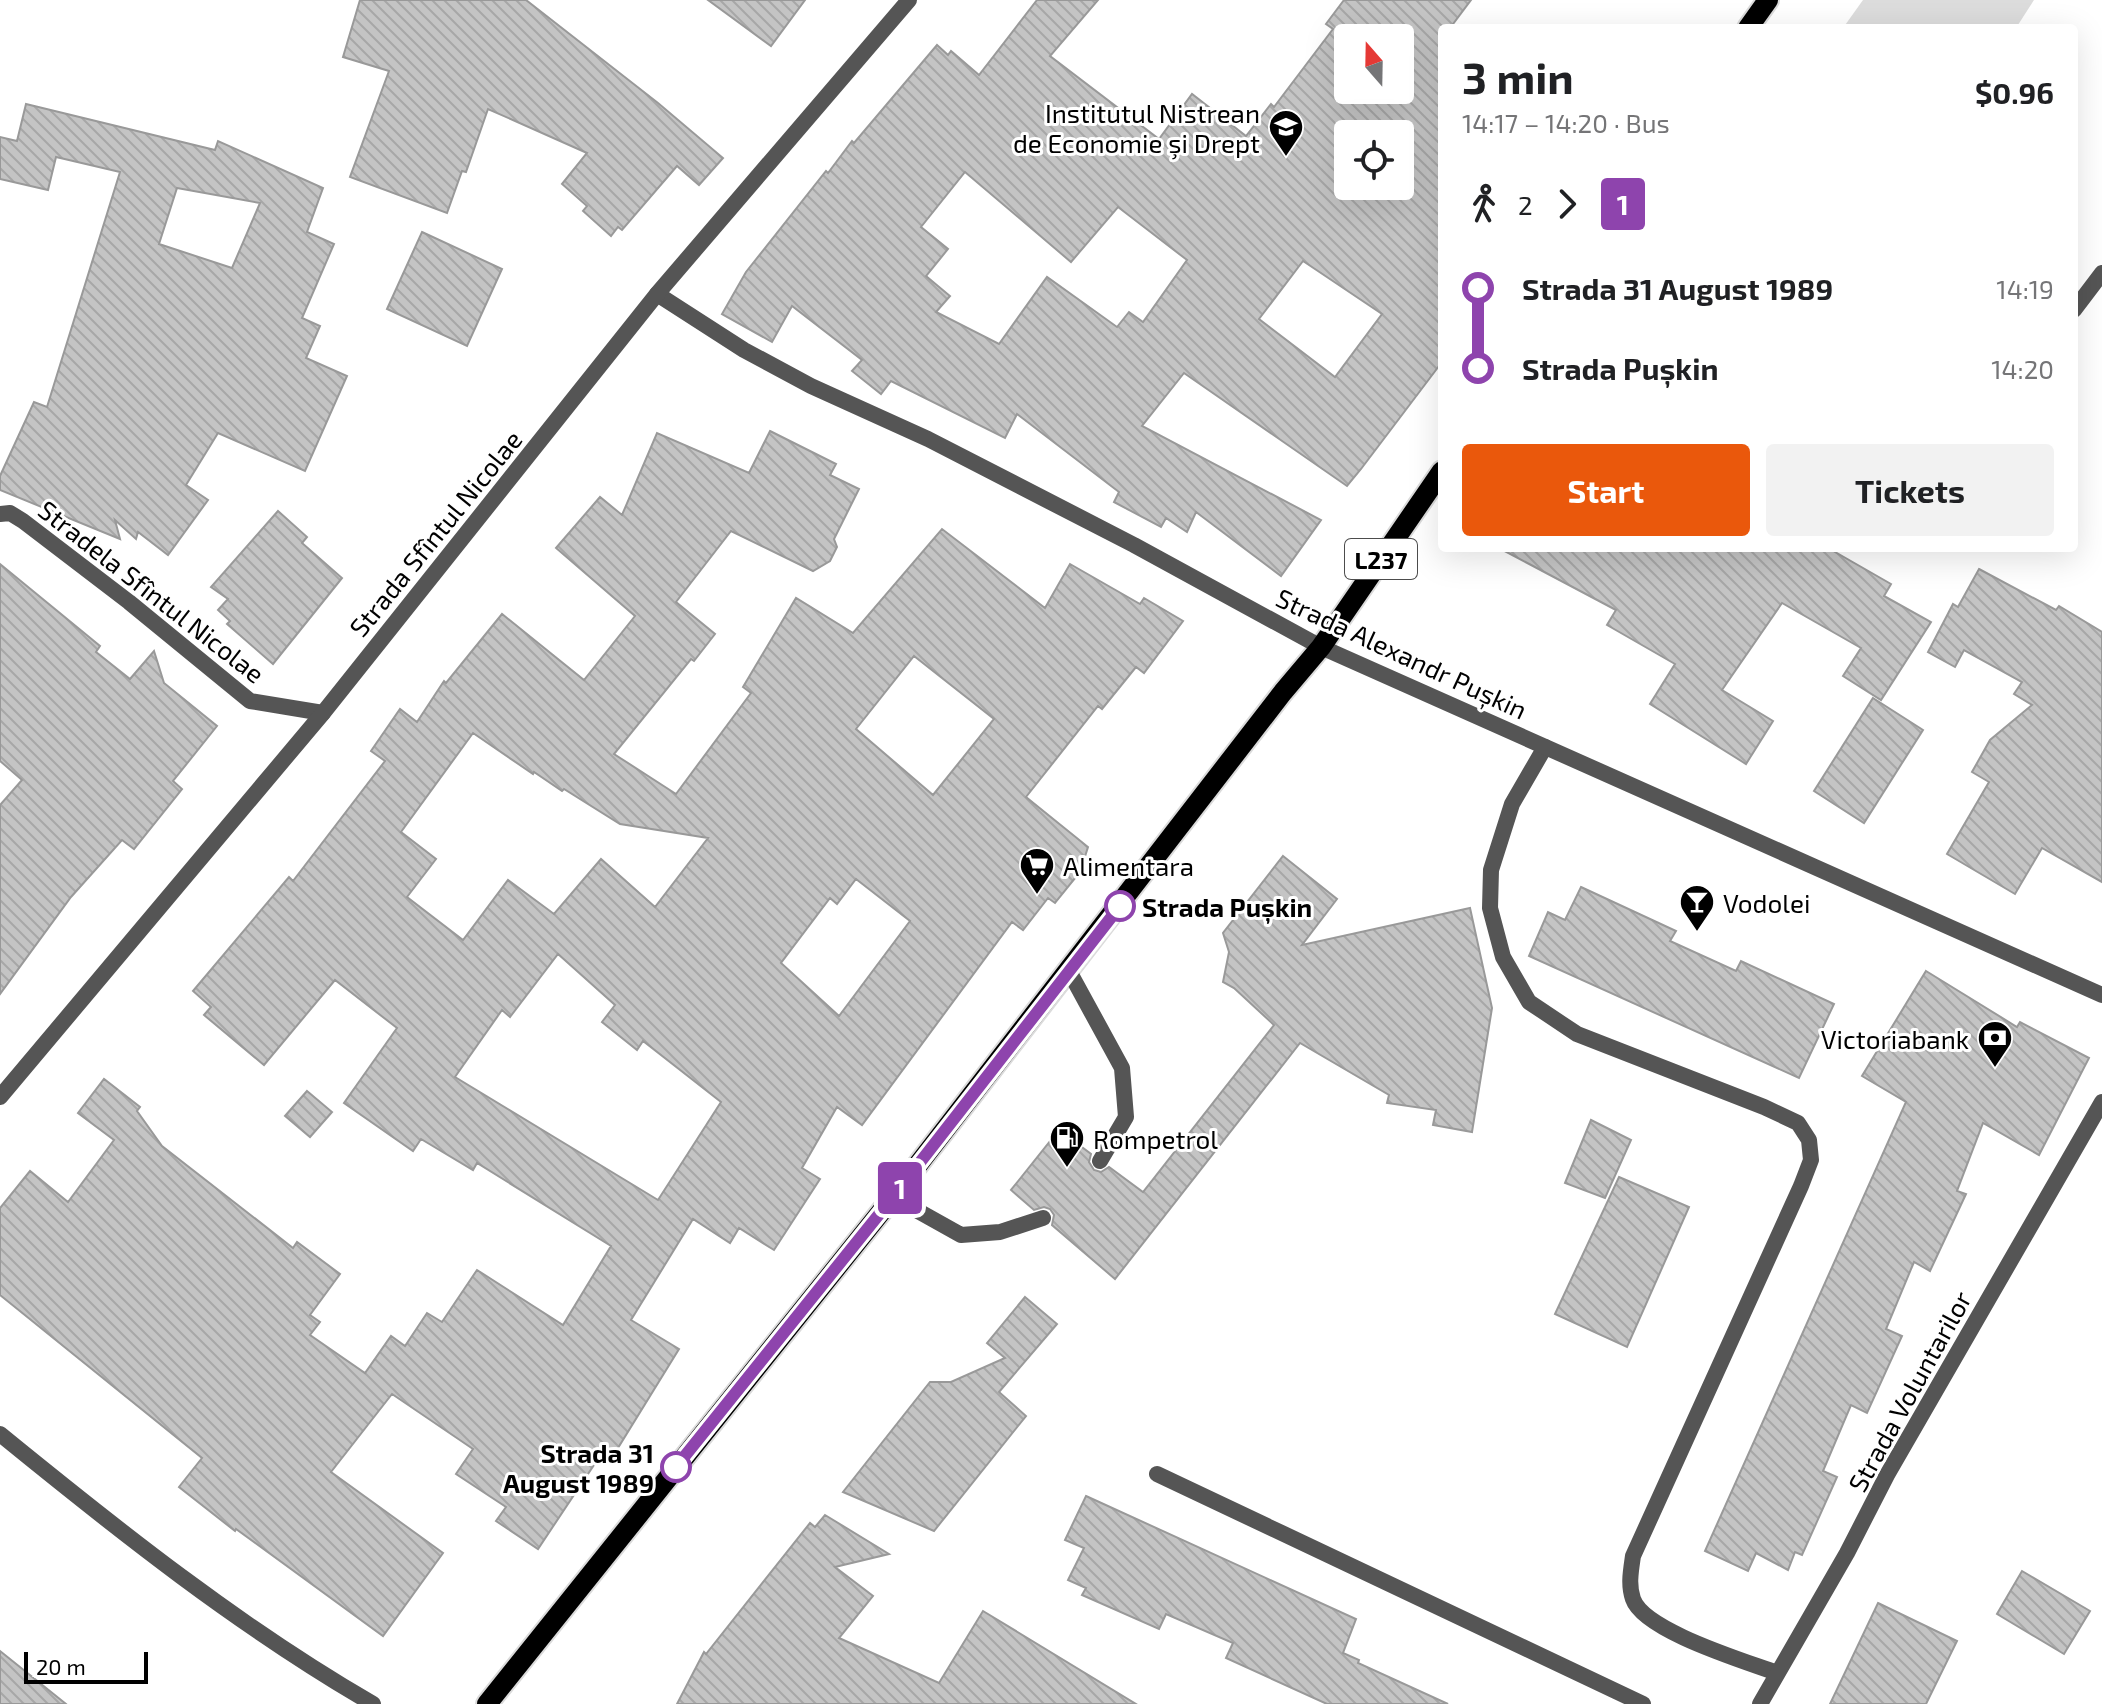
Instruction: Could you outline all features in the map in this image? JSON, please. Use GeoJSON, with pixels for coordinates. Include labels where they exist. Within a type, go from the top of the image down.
{"type":"FeatureCollection","features":[{"type":"Feature","properties":{"kind":"main road"},"geometry":{"type":"LineString","coordinates":[[1751,24],[1768,0]]}},
{"type":"Feature","properties":{"kind":"main road","name":"L237"},"geometry":{"type":"LineString","coordinates":[[487,1704],[893,1197],[1321,647],[1438,477]]}},
{"type":"Feature","properties":{"kind":"street","name":"Strada Sfîntul Nicolae"},"geometry":{"type":"LineString","coordinates":[[0,1097],[323,713],[657,294],[909,0]]}},
{"type":"Feature","properties":{"kind":"street"},"geometry":{"type":"LineString","coordinates":[[2078,305],[2102,273]]}},
{"type":"Feature","properties":{"kind":"street","name":"Strada Alexandr Pușkin"},"geometry":{"type":"LineString","coordinates":[[657,294],[744,350],[811,386],[969,460],[1321,647],[2102,995]]}},
{"type":"Feature","properties":{"kind":"street","name":"Stradela Sfîntul Nicolae"},"geometry":{"type":"LineString","coordinates":[[0,514],[10,513],[40,534],[250,701],[323,713]]}},
{"type":"Feature","properties":{"kind":"street"},"geometry":{"type":"LineString","coordinates":[[1545,747],[1512,804],[1491,870],[1490,908],[1503,957],[1529,1002],[1577,1034],[1798,1123],[1809,1140],[1811,1160],[1801,1186],[1638,1545],[1629,1577],[1633,1601],[1646,1617],[1671,1632],[1777,1673]]}},
{"type":"Feature","properties":{"kind":"street"},"geometry":{"type":"LineString","coordinates":[[1069,971],[1122,1068],[1126,1117],[1100,1161]]}},
{"type":"Feature","properties":{"kind":"street","name":"Strada Voluntarilor"},"geometry":{"type":"LineString","coordinates":[[1760,1704],[2102,1102]]}},
{"type":"Feature","properties":{"kind":"street"},"geometry":{"type":"LineString","coordinates":[[893,1197],[961,1235],[1000,1232],[1043,1218]]}},
{"type":"Feature","properties":{"kind":"street"},"geometry":{"type":"LineString","coordinates":[[0,1434],[143,1548],[223,1606],[373,1704]]}},
{"type":"Feature","properties":{"kind":"street"},"geometry":{"type":"LineString","coordinates":[[1157,1474],[1643,1704]]}},
{"type":"Feature","properties":{"kind":"shaded area"},"geometry":{"type":"Polygon","coordinates":[[[1863,0],[2034,0],[2019,24],[1846,24],[1863,0]]]}},
{"type":"Feature","properties":{"kind":"building"},"geometry":{"type":"Polygon","coordinates":[[[360,0],[526,0],[723,158],[699,185],[677,166],[622,230],[618,227],[611,236],[583,211],[587,206],[562,184],[587,153],[488,109],[466,172],[462,171],[447,213],[350,177],[389,71],[343,57],[360,0]]]}},
{"type":"Feature","properties":{"kind":"building"},"geometry":{"type":"Polygon","coordinates":[[[708,0],[805,0],[771,46],[708,0]]]}},
{"type":"Feature","properties":{"kind":"building"},"geometry":{"type":"Polygon","coordinates":[[[1037,0],[1098,0],[1050,56],[1159,139],[1192,94],[1246,136],[1271,104],[1274,107],[1333,29],[1326,24],[1344,0],[1471,0],[1453,24],[1438,24],[1438,367],[1361,469],[1347,486],[1184,373],[1142,426],[1321,520],[1281,576],[1196,512],[1187,532],[1166,518],[1161,527],[1114,502],[1119,492],[1017,414],[1005,438],[891,381],[881,394],[852,371],[862,360],[792,306],[772,342],[722,314],[746,272],[852,141],[854,143],[937,45],[948,55],[951,51],[979,75],[1037,0]],[[965,172],[921,227],[948,249],[926,276],[950,296],[936,312],[999,344],[1047,277],[1117,327],[1129,312],[1143,322],[1187,260],[1118,207],[1071,262],[965,172]],[[1303,261],[1259,319],[1335,377],[1382,314],[1303,261]]]}},
{"type":"Feature","properties":{"kind":"building"},"geometry":{"type":"Polygon","coordinates":[[[26,104],[215,150],[218,141],[323,188],[307,232],[334,244],[302,318],[320,326],[306,358],[347,376],[305,471],[218,433],[186,485],[208,500],[168,555],[138,532],[136,539],[115,520],[120,539],[0,490],[0,476],[34,402],[47,407],[120,172],[56,157],[48,190],[0,179],[0,137],[17,141],[26,104]],[[177,188],[159,244],[232,268],[260,203],[177,188]]]}},
{"type":"Feature","properties":{"kind":"building"},"geometry":{"type":"Polygon","coordinates":[[[422,232],[502,269],[467,346],[387,309],[422,232]]]}},
{"type":"Feature","properties":{"kind":"building"},"geometry":{"type":"Polygon","coordinates":[[[770,431],[836,464],[830,475],[859,489],[834,539],[837,547],[830,561],[813,571],[731,531],[676,602],[715,634],[614,754],[676,794],[751,693],[743,687],[796,598],[853,633],[942,529],[1045,608],[1070,564],[1140,604],[1144,598],[1183,621],[1144,673],[1136,667],[1102,709],[1098,706],[1026,797],[1088,847],[1080,872],[1055,903],[1048,898],[1023,930],[1012,922],[862,1125],[837,1107],[802,1168],[820,1179],[774,1250],[739,1228],[730,1243],[693,1219],[631,1320],[679,1349],[613,1456],[604,1450],[538,1549],[496,1521],[506,1507],[456,1474],[473,1449],[392,1394],[331,1472],[443,1553],[383,1636],[235,1531],[179,1487],[202,1458],[0,1295],[0,1208],[30,1171],[68,1202],[114,1140],[78,1113],[104,1079],[140,1107],[137,1111],[162,1146],[293,1248],[297,1242],[340,1274],[310,1315],[320,1322],[310,1335],[365,1373],[391,1336],[405,1346],[427,1313],[442,1322],[477,1270],[563,1325],[611,1246],[477,1163],[473,1170],[421,1139],[413,1151],[344,1103],[397,1028],[335,980],[264,1065],[204,1015],[211,1007],[193,991],[289,877],[293,881],[385,761],[371,751],[400,709],[417,722],[444,681],[446,683],[502,614],[584,680],[635,616],[556,548],[600,497],[622,515],[657,433],[749,473],[770,431]],[[914,656],[856,729],[933,795],[994,719],[914,656]],[[473,733],[401,832],[436,859],[407,897],[463,940],[508,880],[554,914],[601,859],[655,907],[708,838],[620,824],[564,789],[562,791],[533,774],[473,733]],[[856,879],[837,904],[830,898],[781,963],[839,1016],[910,921],[856,879]],[[558,954],[510,1017],[502,1010],[455,1077],[658,1200],[721,1102],[643,1041],[637,1050],[602,1022],[615,1005],[558,954]]]}},
{"type":"Feature","properties":{"kind":"building"},"geometry":{"type":"Polygon","coordinates":[[[278,511],[307,537],[302,543],[342,578],[273,664],[227,624],[230,621],[218,610],[228,599],[211,587],[278,511]]]}},
{"type":"Feature","properties":{"kind":"building"},"geometry":{"type":"Polygon","coordinates":[[[1507,552],[1835,552],[1891,584],[1884,596],[1931,622],[1881,700],[1843,676],[1861,648],[1782,603],[1722,690],[1773,721],[1746,764],[1650,704],[1675,664],[1607,625],[1616,610],[1507,552]]]}},
{"type":"Feature","properties":{"kind":"building"},"geometry":{"type":"Polygon","coordinates":[[[0,564],[100,646],[96,652],[130,679],[154,651],[164,683],[217,726],[173,781],[182,789],[134,849],[122,840],[71,897],[0,994],[0,805],[22,780],[0,761],[0,564]]]}},
{"type":"Feature","properties":{"kind":"building"},"geometry":{"type":"Polygon","coordinates":[[[1979,569],[2056,610],[2059,606],[2102,632],[2102,882],[2042,848],[2015,894],[1947,854],[1989,782],[1972,772],[1990,740],[2032,705],[2014,694],[2022,682],[1964,650],[1955,667],[1928,652],[1953,604],[1958,607],[1979,569]]]}},
{"type":"Feature","properties":{"kind":"building"},"geometry":{"type":"Polygon","coordinates":[[[1873,698],[1923,730],[1864,823],[1814,791],[1873,698]]]}},
{"type":"Feature","properties":{"kind":"building"},"geometry":{"type":"Polygon","coordinates":[[[1283,856],[1337,899],[1302,945],[1470,908],[1492,1008],[1472,1132],[1433,1125],[1436,1110],[1387,1103],[1389,1095],[1300,1043],[1115,1279],[1052,1225],[1054,1215],[1050,1209],[1034,1210],[1011,1190],[1059,1130],[1091,1154],[1089,1162],[1094,1170],[1101,1172],[1109,1167],[1143,1192],[1274,1025],[1234,988],[1223,982],[1229,952],[1223,933],[1283,856]]]}},
{"type":"Feature","properties":{"kind":"building"},"geometry":{"type":"Polygon","coordinates":[[[1581,887],[1676,931],[1670,941],[1736,971],[1741,961],[1834,1004],[1799,1078],[1529,956],[1548,912],[1565,920],[1581,887]]]}},
{"type":"Feature","properties":{"kind":"building"},"geometry":{"type":"Polygon","coordinates":[[[1926,971],[2017,1027],[2020,1022],[2089,1058],[2039,1155],[1983,1123],[1957,1191],[1966,1194],[1930,1271],[1914,1262],[1886,1329],[1902,1336],[1867,1413],[1851,1405],[1823,1471],[1837,1477],[1802,1555],[1795,1552],[1788,1570],[1756,1553],[1748,1571],[1705,1551],[1906,1102],[1862,1076],[1926,971]]]}},
{"type":"Feature","properties":{"kind":"building"},"geometry":{"type":"Polygon","coordinates":[[[307,1091],[332,1112],[310,1137],[285,1116],[307,1091]]]}},
{"type":"Feature","properties":{"kind":"building"},"geometry":{"type":"Polygon","coordinates":[[[1591,1120],[1631,1140],[1605,1198],[1565,1183],[1591,1120]]]}},
{"type":"Feature","properties":{"kind":"building"},"geometry":{"type":"Polygon","coordinates":[[[1619,1177],[1689,1207],[1627,1347],[1555,1314],[1619,1177]]]}},
{"type":"Feature","properties":{"kind":"building"},"geometry":{"type":"Polygon","coordinates":[[[1025,1297],[1057,1324],[999,1392],[1026,1416],[934,1531],[843,1492],[930,1382],[951,1382],[1005,1358],[987,1343],[1025,1297]]]}},
{"type":"Feature","properties":{"kind":"building"},"geometry":{"type":"Polygon","coordinates":[[[1086,1496],[1356,1619],[1343,1653],[1359,1660],[1358,1663],[1448,1704],[1327,1704],[1226,1658],[1233,1643],[1166,1614],[1159,1629],[1082,1595],[1086,1588],[1068,1580],[1084,1548],[1065,1540],[1086,1496]]]}},
{"type":"Feature","properties":{"kind":"building"},"geometry":{"type":"Polygon","coordinates":[[[825,1515],[889,1554],[835,1567],[873,1596],[839,1638],[939,1683],[983,1611],[1136,1704],[677,1704],[704,1652],[706,1654],[810,1523],[815,1527],[825,1515]]]}},
{"type":"Feature","properties":{"kind":"building"},"geometry":{"type":"Polygon","coordinates":[[[2022,1571],[2090,1611],[2064,1654],[1997,1614],[2022,1571]]]}},
{"type":"Feature","properties":{"kind":"building"},"geometry":{"type":"Polygon","coordinates":[[[1878,1603],[1957,1641],[1926,1704],[1830,1704],[1878,1603]]]}},
{"type":"Feature","properties":{"kind":"building"},"geometry":{"type":"Polygon","coordinates":[[[0,1651],[66,1704],[0,1704],[0,1651]]]}},
{"type":"Feature","properties":{"kind":"bus line","name":"1"},"geometry":{"type":"LineString","coordinates":[[676,1467],[893,1197],[1120,906]]}},
{"type":"Feature","properties":{"kind":"place","name":"Institutul Nistrean de Economie şi Drept"},"geometry":{"type":"Point","coordinates":[1286,158]}},
{"type":"Feature","properties":{"kind":"place","name":"Alimentara"},"geometry":{"type":"Point","coordinates":[1037,896]}},
{"type":"Feature","properties":{"kind":"place","name":"Strada Pușkin"},"geometry":{"type":"Point","coordinates":[1120,906]}},
{"type":"Feature","properties":{"kind":"place","name":"Vodolei"},"geometry":{"type":"Point","coordinates":[1697,933]}},
{"type":"Feature","properties":{"kind":"place","name":"Victoriabank"},"geometry":{"type":"Point","coordinates":[1995,1069]}},
{"type":"Feature","properties":{"kind":"place","name":"Rompetrol"},"geometry":{"type":"Point","coordinates":[1067,1169]}},
{"type":"Feature","properties":{"kind":"place","name":"Strada 31 August 1989"},"geometry":{"type":"Point","coordinates":[676,1467]}}]}
